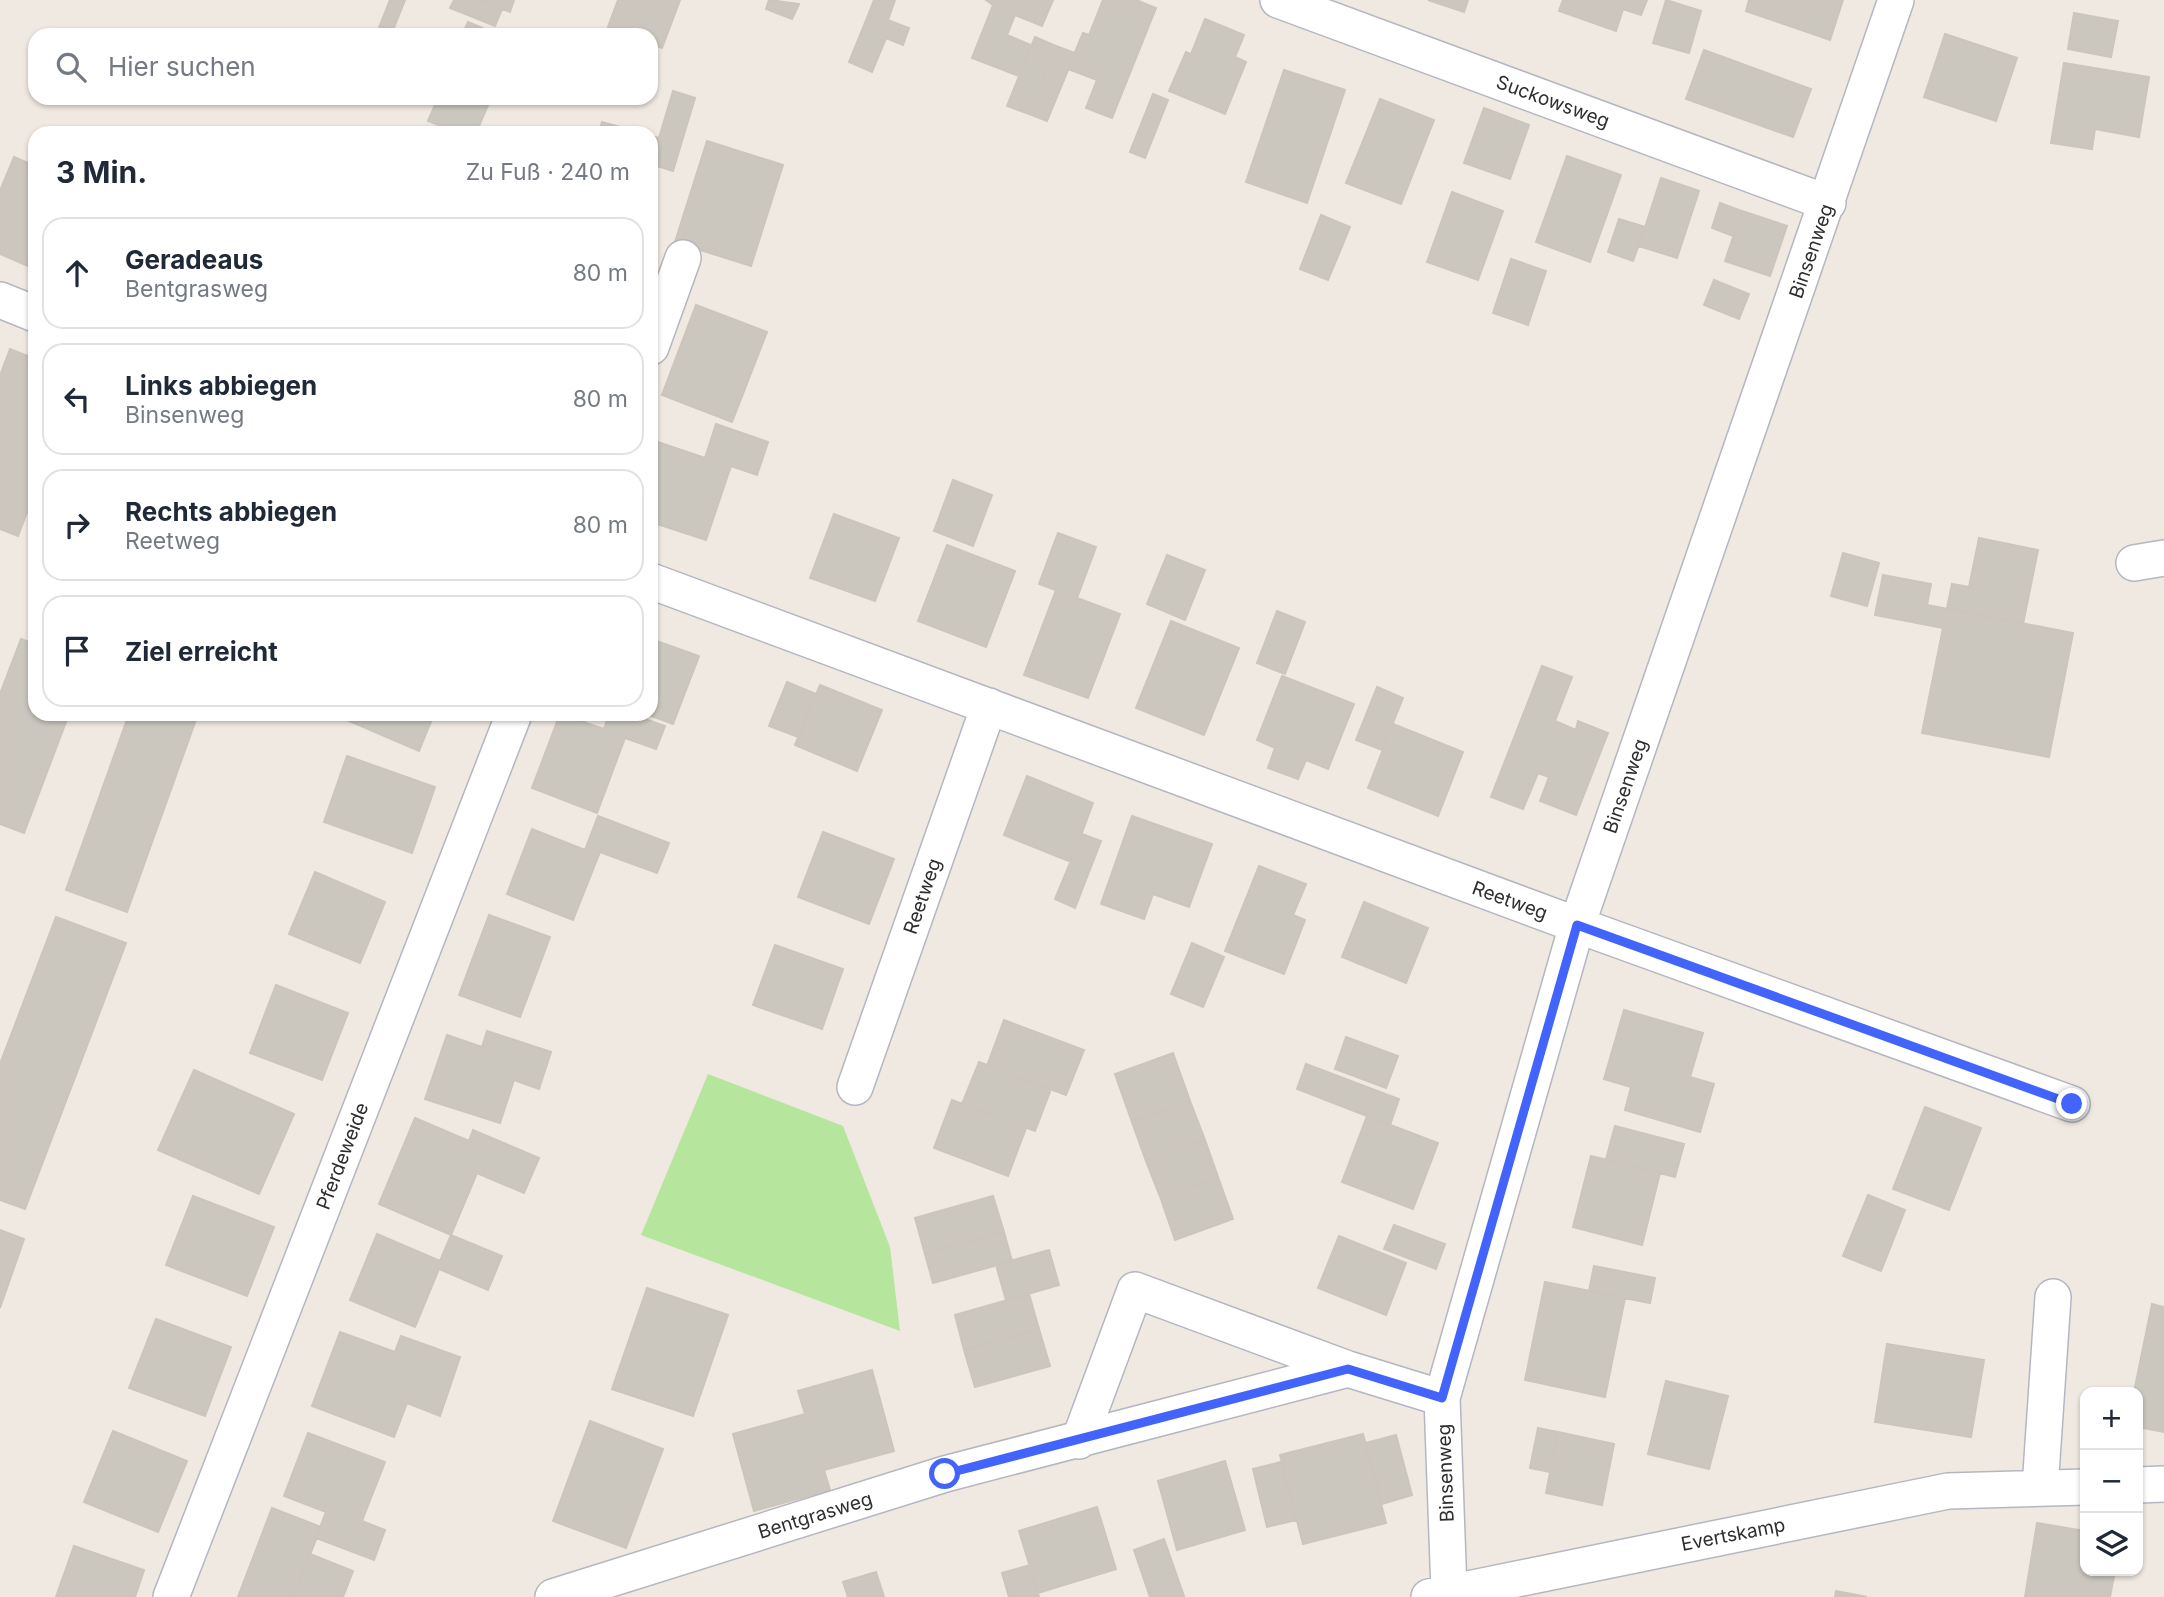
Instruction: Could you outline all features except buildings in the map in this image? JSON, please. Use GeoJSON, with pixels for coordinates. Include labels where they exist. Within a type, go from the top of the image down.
{"type":"FeatureCollection","features":[{"type":"Feature","properties":{"kind":"street","name":"Suckowsweg"},"geometry":{"type":"LineString","coordinates":[[1278,0],[1828,203]]}},
{"type":"Feature","properties":{"kind":"street","name":"Binsenweg"},"geometry":{"type":"LineString","coordinates":[[1439,1594],[1442,1398],[1577,925],[1896,0]]}},
{"type":"Feature","properties":{"kind":"street"},"geometry":{"type":"LineString","coordinates":[[658,328],[683,258]]}},
{"type":"Feature","properties":{"kind":"street"},"geometry":{"type":"LineString","coordinates":[[0,300],[28,311]]}},
{"type":"Feature","properties":{"kind":"street","name":"Reetweg"},"geometry":{"type":"LineString","coordinates":[[658,584],[1577,925],[2072,1104]]}},
{"type":"Feature","properties":{"kind":"street","name":"Reetweg"},"geometry":{"type":"LineString","coordinates":[[855,1087],[989,706]]}},
{"type":"Feature","properties":{"kind":"street","name":"Pferdeweide"},"geometry":{"type":"LineString","coordinates":[[171,1597],[511,721]]}},
{"type":"Feature","properties":{"kind":"street"},"geometry":{"type":"LineString","coordinates":[[1079,1441],[1135,1290],[1348,1369],[1442,1398]]}},
{"type":"Feature","properties":{"kind":"street"},"geometry":{"type":"LineString","coordinates":[[2040,1488],[2053,1297]]}},
{"type":"Feature","properties":{"kind":"street","name":"Bentgrasweg"},"geometry":{"type":"LineString","coordinates":[[553,1597],[945,1474],[1348,1369]]}},
{"type":"Feature","properties":{"kind":"street"},"geometry":{"type":"LineString","coordinates":[[2143,1485],[2164,1484]]}},
{"type":"Feature","properties":{"kind":"street","name":"Evertskamp"},"geometry":{"type":"LineString","coordinates":[[1439,1594],[1948,1491],[2080,1487]]}},
{"type":"Feature","properties":{"kind":"green space"},"geometry":{"type":"Polygon","coordinates":[[[708,1074],[843,1126],[890,1247],[900,1331],[641,1235],[708,1074]]]}},
{"type":"Feature","properties":{"kind":"route"},"geometry":{"type":"LineString","coordinates":[[945,1474],[1348,1369],[1442,1398],[1577,925],[2072,1104]]}}]}
